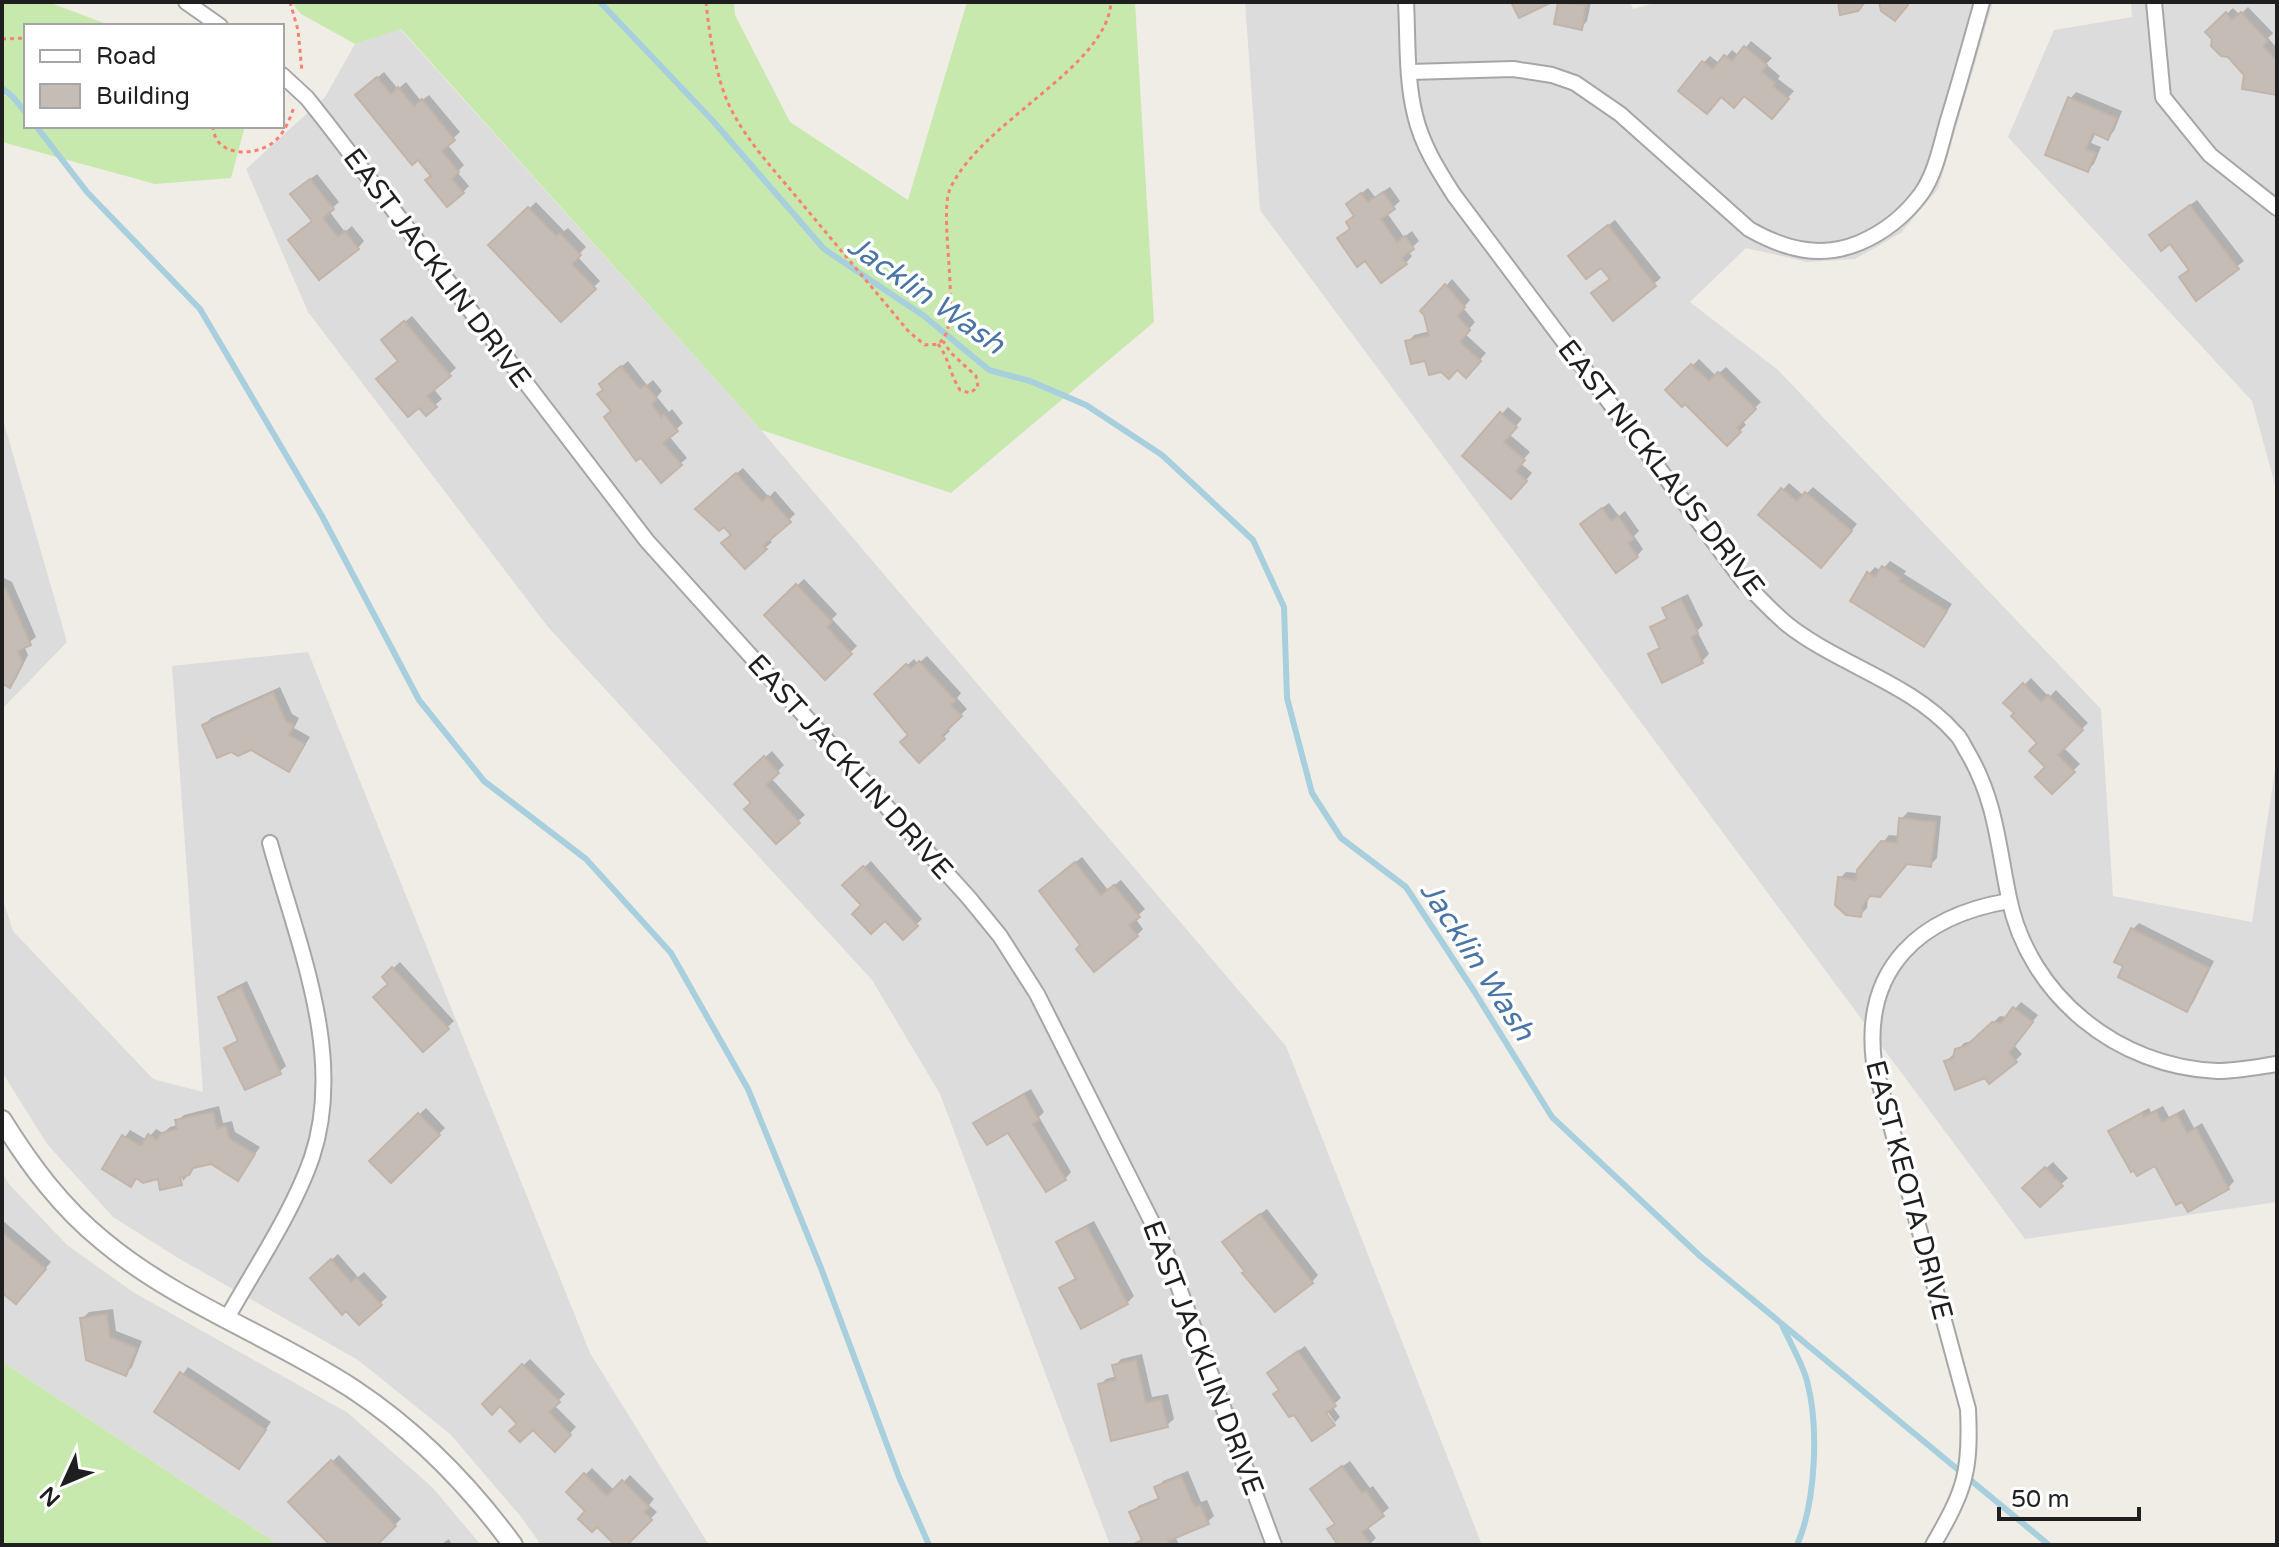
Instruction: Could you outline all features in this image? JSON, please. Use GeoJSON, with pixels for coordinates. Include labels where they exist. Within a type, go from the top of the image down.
{"type":"FeatureCollection","features":[{"type":"Feature","properties":{"kind":"street"},"geometry":{"type":"LineString","coordinates":[[186,2],[217,24]]}},
{"type":"Feature","properties":{"kind":"street","name":"EAST NICKLAUS DRIVE"},"geometry":{"type":"LineString","coordinates":[[1406,2],[1415,116],[1422,137],[1454,195],[1744,582],[1788,625],[1922,704],[1956,733],[1980,774],[1994,814],[2009,901],[2026,946],[2051,989],[2076,1015],[2135,1053],[2186,1067],[2218,1071],[2277,1064]]}},
{"type":"Feature","properties":{"kind":"street"},"geometry":{"type":"LineString","coordinates":[[1410,72],[1513,69],[1552,75],[1575,83],[1620,114],[1749,229],[1772,243],[1794,250],[1826,251],[1847,248],[1878,235],[1896,222],[1922,192],[1938,154],[1982,2]]}},
{"type":"Feature","properties":{"kind":"street"},"geometry":{"type":"LineString","coordinates":[[2154,2],[2163,97],[2210,155],[2277,208]]}},
{"type":"Feature","properties":{"kind":"street","name":"EAST JACKLIN DRIVE"},"geometry":{"type":"LineString","coordinates":[[284,77],[326,122],[647,541],[1000,936],[1037,994],[1162,1242],[1274,1545]]}},
{"type":"Feature","properties":{"kind":"street"},"geometry":{"type":"LineString","coordinates":[[227,1318],[276,1231],[311,1159],[321,1124],[323,1102],[324,1070],[319,1019],[270,843]]}},
{"type":"Feature","properties":{"kind":"street","name":"EAST KEOTA DRIVE"},"geometry":{"type":"LineString","coordinates":[[1933,1545],[1964,1485],[1969,1443],[1968,1409],[1874,1063],[1871,1038],[1874,1007],[1884,979],[1895,961],[1929,928],[1956,915],[2009,901]]}},
{"type":"Feature","properties":{"kind":"street"},"geometry":{"type":"LineString","coordinates":[[2,1120],[45,1182],[102,1240],[154,1278],[325,1371],[380,1409],[453,1474],[513,1545]]}},
{"type":"Feature","properties":{"kind":"path"},"geometry":{"type":"LineString","coordinates":[[213,128],[213,136],[219,145],[232,151],[249,151],[270,145],[285,129],[302,68],[302,52],[290,2]]}},
{"type":"Feature","properties":{"kind":"path"},"geometry":{"type":"LineString","coordinates":[[706,2],[714,57],[725,95],[762,157],[909,332],[925,345],[940,342]]}},
{"type":"Feature","properties":{"kind":"path"},"geometry":{"type":"LineString","coordinates":[[940,342],[948,327],[952,300],[945,211],[949,192],[972,155],[1083,58],[1102,34],[1111,12],[1111,2]]}},
{"type":"Feature","properties":{"kind":"path"},"geometry":{"type":"LineString","coordinates":[[2,39],[24,38]]}},
{"type":"Feature","properties":{"kind":"path"},"geometry":{"type":"LineString","coordinates":[[940,342],[976,376],[978,387],[970,393],[960,390],[940,342]]}},
{"type":"Feature","properties":{"kind":"shaded area"},"geometry":{"type":"Polygon","coordinates":[[[1245,2],[1630,2],[1633,9],[1658,2],[1993,2],[1938,189],[1901,233],[1855,259],[1807,262],[1746,248],[1690,302],[1778,370],[2101,709],[2113,896],[2252,922],[2277,756],[2277,1202],[2025,1239],[1260,210],[1245,2]]]}},
{"type":"Feature","properties":{"kind":"shaded area"},"geometry":{"type":"Polygon","coordinates":[[[2131,2],[2277,2],[2277,492],[2252,401],[2008,137],[2054,30],[2132,17],[2131,2]]]}},
{"type":"Feature","properties":{"kind":"shaded area"},"geometry":{"type":"Polygon","coordinates":[[[400,29],[761,430],[1286,1046],[1482,1545],[1110,1545],[940,1094],[872,980],[548,627],[308,312],[246,169],[325,97],[355,44],[400,29]]]}},
{"type":"Feature","properties":{"kind":"shaded area"},"geometry":{"type":"Polygon","coordinates":[[[2,416],[67,642],[2,709],[2,416]]]}},
{"type":"Feature","properties":{"kind":"shaded area"},"geometry":{"type":"Polygon","coordinates":[[[308,652],[590,1353],[709,1545],[541,1545],[522,1518],[450,1434],[358,1360],[178,1258],[113,1217],[47,1144],[2,1072],[2,897],[13,931],[153,1079],[203,1092],[172,666],[308,652]]]}},
{"type":"Feature","properties":{"kind":"shaded area"},"geometry":{"type":"Polygon","coordinates":[[[2,1172],[9,1184],[67,1245],[133,1292],[348,1413],[432,1487],[481,1545],[279,1545],[3,1362],[2,1172]]]}},
{"type":"Feature","properties":{"kind":"green space"},"geometry":{"type":"Polygon","coordinates":[[[2,2],[48,2],[107,24],[24,24],[24,128],[244,128],[231,178],[155,184],[2,142],[2,2]]]}},
{"type":"Feature","properties":{"kind":"green space"},"geometry":{"type":"Polygon","coordinates":[[[291,2],[734,2],[735,15],[790,122],[908,200],[967,2],[1135,2],[1154,322],[951,493],[761,430],[401,29],[355,44],[301,14],[291,2]]]}},
{"type":"Feature","properties":{"kind":"green space"},"geometry":{"type":"Polygon","coordinates":[[[3,1362],[279,1545],[2,1545],[3,1362]]]}},
{"type":"Feature","properties":{"kind":"building"},"geometry":{"type":"Polygon","coordinates":[[[1511,2],[1552,2],[1519,18],[1511,2]]]}},
{"type":"Feature","properties":{"kind":"building"},"geometry":{"type":"Polygon","coordinates":[[[1558,2],[1586,5],[1582,30],[1554,24],[1558,2]]]}},
{"type":"Feature","properties":{"kind":"building"},"geometry":{"type":"Polygon","coordinates":[[[1838,2],[1865,2],[1858,11],[1840,15],[1838,2]]]}},
{"type":"Feature","properties":{"kind":"building"},"geometry":{"type":"Polygon","coordinates":[[[1879,2],[1907,2],[1908,5],[1895,21],[1881,11],[1879,2]]]}},
{"type":"Feature","properties":{"kind":"building"},"geometry":{"type":"Polygon","coordinates":[[[2226,12],[2232,20],[2241,12],[2268,41],[2263,46],[2277,61],[2277,95],[2242,89],[2244,75],[2228,57],[2221,56],[2211,46],[2212,39],[2205,32],[2226,12]]]}},
{"type":"Feature","properties":{"kind":"building"},"geometry":{"type":"Polygon","coordinates":[[[1744,46],[1767,65],[1762,72],[1789,99],[1772,119],[1744,96],[1734,108],[1721,97],[1707,114],[1678,91],[1702,61],[1713,69],[1724,55],[1732,61],[1744,46]]]}},
{"type":"Feature","properties":{"kind":"building"},"geometry":{"type":"Polygon","coordinates":[[[377,77],[391,94],[398,87],[414,106],[422,99],[455,140],[442,151],[459,172],[452,179],[464,193],[447,207],[425,180],[431,176],[418,160],[412,165],[355,95],[377,77]]]}},
{"type":"Feature","properties":{"kind":"building"},"geometry":{"type":"Polygon","coordinates":[[[2068,97],[2117,118],[2108,140],[2093,133],[2086,149],[2096,153],[2088,172],[2045,155],[2068,97]]]}},
{"type":"Feature","properties":{"kind":"building"},"geometry":{"type":"Polygon","coordinates":[[[310,179],[334,209],[323,218],[338,237],[345,231],[359,249],[319,280],[288,240],[312,221],[290,194],[310,179]]]}},
{"type":"Feature","properties":{"kind":"building"},"geometry":{"type":"Polygon","coordinates":[[[1383,192],[1395,209],[1381,219],[1397,242],[1405,236],[1414,249],[1402,258],[1407,264],[1381,283],[1365,261],[1357,267],[1337,238],[1350,229],[1346,222],[1354,216],[1346,204],[1361,193],[1368,202],[1383,192]]]}},
{"type":"Feature","properties":{"kind":"building"},"geometry":{"type":"Polygon","coordinates":[[[2190,205],[2239,269],[2196,301],[2179,277],[2189,270],[2170,244],[2161,251],[2149,235],[2190,205]]]}},
{"type":"Feature","properties":{"kind":"building"},"geometry":{"type":"Polygon","coordinates":[[[528,207],[556,236],[560,233],[581,255],[572,264],[596,289],[561,322],[488,245],[528,207]]]}},
{"type":"Feature","properties":{"kind":"building"},"geometry":{"type":"Polygon","coordinates":[[[1608,225],[1656,286],[1613,321],[1591,293],[1610,279],[1601,268],[1586,279],[1568,256],[1608,225]]]}},
{"type":"Feature","properties":{"kind":"building"},"geometry":{"type":"Polygon","coordinates":[[[1445,284],[1465,307],[1458,316],[1470,330],[1460,342],[1481,361],[1466,378],[1457,370],[1449,379],[1441,372],[1429,375],[1425,361],[1411,364],[1405,341],[1429,335],[1420,311],[1445,284]]]}},
{"type":"Feature","properties":{"kind":"building"},"geometry":{"type":"Polygon","coordinates":[[[404,321],[451,376],[427,396],[437,407],[426,416],[419,408],[408,417],[376,379],[398,361],[381,340],[404,321]]]}},
{"type":"Feature","properties":{"kind":"building"},"geometry":{"type":"Polygon","coordinates":[[[1691,364],[1709,381],[1718,372],[1756,409],[1737,428],[1741,432],[1727,446],[1685,404],[1682,407],[1665,390],[1691,364]]]}},
{"type":"Feature","properties":{"kind":"building"},"geometry":{"type":"Polygon","coordinates":[[[621,366],[640,389],[646,385],[657,399],[652,404],[661,417],[664,414],[678,431],[663,443],[682,465],[661,483],[641,458],[636,461],[604,417],[611,411],[597,394],[603,390],[599,384],[621,366]]]}},
{"type":"Feature","properties":{"kind":"building"},"geometry":{"type":"Polygon","coordinates":[[[1500,412],[1517,427],[1504,442],[1525,460],[1516,471],[1527,481],[1511,499],[1462,456],[1500,412]]]}},
{"type":"Feature","properties":{"kind":"building"},"geometry":{"type":"Polygon","coordinates":[[[736,473],[762,502],[768,496],[791,522],[763,546],[767,549],[745,569],[721,543],[731,535],[724,527],[719,531],[695,509],[736,473]]]}},
{"type":"Feature","properties":{"kind":"building"},"geometry":{"type":"Polygon","coordinates":[[[1781,488],[1797,501],[1805,492],[1852,531],[1821,568],[1758,515],[1781,488]]]}},
{"type":"Feature","properties":{"kind":"building"},"geometry":{"type":"Polygon","coordinates":[[[1602,508],[1611,521],[1618,516],[1634,539],[1628,543],[1638,557],[1616,573],[1580,524],[1602,508]]]}},
{"type":"Feature","properties":{"kind":"building"},"geometry":{"type":"Polygon","coordinates":[[[1882,566],[1901,578],[1899,581],[1947,611],[1924,647],[1850,601],[1867,572],[1875,577],[1882,566]]]}},
{"type":"Feature","properties":{"kind":"building"},"geometry":{"type":"Polygon","coordinates":[[[796,584],[832,622],[827,627],[852,654],[825,680],[764,615],[796,584]]]}},
{"type":"Feature","properties":{"kind":"building"},"geometry":{"type":"Polygon","coordinates":[[[2,586],[6,588],[31,645],[18,651],[23,663],[10,688],[2,684],[2,586]]]}},
{"type":"Feature","properties":{"kind":"building"},"geometry":{"type":"Polygon","coordinates":[[[1681,599],[1698,633],[1691,637],[1703,663],[1662,683],[1648,654],[1660,648],[1650,627],[1667,619],[1662,608],[1681,599]]]}},
{"type":"Feature","properties":{"kind":"building"},"geometry":{"type":"Polygon","coordinates":[[[919,661],[956,701],[951,705],[962,716],[942,735],[945,739],[919,763],[900,742],[908,735],[874,694],[906,664],[911,669],[919,661]]]}},
{"type":"Feature","properties":{"kind":"building"},"geometry":{"type":"Polygon","coordinates":[[[2023,683],[2041,702],[2048,695],[2083,730],[2058,755],[2075,772],[2052,794],[2035,777],[2045,767],[2029,751],[2037,743],[2003,703],[2023,683]]]}},
{"type":"Feature","properties":{"kind":"building"},"geometry":{"type":"Polygon","coordinates":[[[273,692],[286,721],[294,725],[289,735],[305,744],[289,772],[251,750],[238,756],[231,752],[217,758],[202,725],[273,692]]]}},
{"type":"Feature","properties":{"kind":"building"},"geometry":{"type":"Polygon","coordinates":[[[764,756],[779,773],[766,785],[800,823],[776,844],[744,809],[751,803],[734,784],[764,756]]]}},
{"type":"Feature","properties":{"kind":"building"},"geometry":{"type":"Polygon","coordinates":[[[1899,818],[1936,822],[1931,867],[1907,864],[1880,897],[1870,896],[1863,905],[1861,917],[1846,915],[1835,905],[1838,877],[1856,880],[1857,870],[1881,841],[1897,843],[1899,818]]]}},
{"type":"Feature","properties":{"kind":"building"},"geometry":{"type":"Polygon","coordinates":[[[1075,862],[1101,895],[1114,885],[1140,917],[1129,925],[1138,936],[1094,972],[1076,949],[1080,945],[1039,891],[1075,862]]]}},
{"type":"Feature","properties":{"kind":"building"},"geometry":{"type":"Polygon","coordinates":[[[863,866],[918,926],[903,940],[885,921],[871,934],[852,914],[861,905],[842,885],[863,866]]]}},
{"type":"Feature","properties":{"kind":"building"},"geometry":{"type":"Polygon","coordinates":[[[2131,928],[2209,968],[2187,1012],[2118,977],[2123,966],[2114,962],[2131,928]]]}},
{"type":"Feature","properties":{"kind":"building"},"geometry":{"type":"Polygon","coordinates":[[[392,967],[449,1029],[423,1052],[373,997],[388,984],[382,977],[392,967]]]}},
{"type":"Feature","properties":{"kind":"building"},"geometry":{"type":"Polygon","coordinates":[[[241,987],[281,1074],[245,1090],[224,1048],[238,1041],[218,997],[241,987]]]}},
{"type":"Feature","properties":{"kind":"building"},"geometry":{"type":"Polygon","coordinates":[[[2013,1007],[2033,1022],[2009,1053],[2017,1062],[1989,1084],[1985,1078],[1955,1090],[1944,1061],[1953,1058],[1955,1049],[1966,1046],[1992,1022],[2001,1023],[2013,1007]]]}},
{"type":"Feature","properties":{"kind":"building"},"geometry":{"type":"Polygon","coordinates":[[[1024,1094],[1039,1120],[1033,1124],[1066,1180],[1046,1192],[1008,1133],[987,1145],[973,1123],[1024,1094]]]}},
{"type":"Feature","properties":{"kind":"building"},"geometry":{"type":"Polygon","coordinates":[[[2156,1111],[2162,1122],[2177,1114],[2187,1133],[2196,1128],[2229,1189],[2188,1212],[2182,1202],[2176,1205],[2155,1166],[2137,1176],[2133,1170],[2131,1172],[2108,1131],[2142,1113],[2144,1117],[2156,1111]]]}},
{"type":"Feature","properties":{"kind":"building"},"geometry":{"type":"Polygon","coordinates":[[[213,1112],[217,1128],[226,1126],[229,1138],[255,1154],[238,1181],[211,1164],[193,1168],[189,1175],[180,1177],[182,1185],[160,1190],[158,1179],[143,1183],[136,1178],[131,1187],[102,1169],[122,1135],[141,1146],[148,1134],[157,1140],[161,1133],[177,1129],[175,1120],[213,1112]]]}},
{"type":"Feature","properties":{"kind":"building"},"geometry":{"type":"Polygon","coordinates":[[[418,1113],[440,1135],[391,1183],[369,1161],[418,1113]]]}},
{"type":"Feature","properties":{"kind":"building"},"geometry":{"type":"Polygon","coordinates":[[[2045,1167],[2063,1186],[2040,1207],[2022,1188],[2045,1167]]]}},
{"type":"Feature","properties":{"kind":"building"},"geometry":{"type":"Polygon","coordinates":[[[1260,1214],[1313,1283],[1275,1312],[1242,1273],[1245,1272],[1222,1242],[1260,1214]]]}},
{"type":"Feature","properties":{"kind":"building"},"geometry":{"type":"Polygon","coordinates":[[[1087,1226],[1128,1304],[1081,1329],[1059,1288],[1076,1279],[1056,1242],[1087,1226]]]}},
{"type":"Feature","properties":{"kind":"building"},"geometry":{"type":"Polygon","coordinates":[[[2,1232],[46,1269],[16,1304],[2,1293],[2,1232]]]}},
{"type":"Feature","properties":{"kind":"building"},"geometry":{"type":"Polygon","coordinates":[[[331,1259],[351,1282],[356,1277],[382,1305],[359,1325],[346,1311],[342,1315],[310,1278],[331,1259]]]}},
{"type":"Feature","properties":{"kind":"building"},"geometry":{"type":"Polygon","coordinates":[[[107,1314],[110,1337],[137,1348],[126,1376],[86,1360],[80,1318],[107,1314]]]}},
{"type":"Feature","properties":{"kind":"building"},"geometry":{"type":"Polygon","coordinates":[[[1298,1351],[1336,1406],[1326,1413],[1335,1425],[1312,1441],[1294,1415],[1289,1417],[1273,1394],[1279,1390],[1267,1373],[1298,1351]]]}},
{"type":"Feature","properties":{"kind":"building"},"geometry":{"type":"Polygon","coordinates":[[[1136,1360],[1146,1403],[1161,1399],[1168,1427],[1111,1441],[1098,1384],[1116,1380],[1112,1365],[1136,1360]]]}},
{"type":"Feature","properties":{"kind":"building"},"geometry":{"type":"Polygon","coordinates":[[[522,1364],[560,1402],[549,1412],[571,1435],[555,1452],[533,1430],[520,1442],[509,1431],[517,1424],[500,1406],[492,1415],[482,1404],[522,1364]]]}},
{"type":"Feature","properties":{"kind":"building"},"geometry":{"type":"Polygon","coordinates":[[[180,1372],[266,1430],[239,1469],[154,1412],[180,1372]]]}},
{"type":"Feature","properties":{"kind":"building"},"geometry":{"type":"Polygon","coordinates":[[[331,1460],[396,1526],[377,1545],[330,1545],[288,1502],[331,1460]]]}},
{"type":"Feature","properties":{"kind":"building"},"geometry":{"type":"Polygon","coordinates":[[[1342,1466],[1384,1516],[1362,1532],[1371,1545],[1338,1545],[1327,1529],[1335,1524],[1310,1489],[1342,1466]]]}},
{"type":"Feature","properties":{"kind":"building"},"geometry":{"type":"Polygon","coordinates":[[[584,1473],[607,1496],[622,1480],[649,1507],[644,1512],[652,1520],[627,1545],[615,1545],[597,1527],[592,1532],[578,1519],[585,1511],[566,1492],[584,1473]]]}},
{"type":"Feature","properties":{"kind":"building"},"geometry":{"type":"Polygon","coordinates":[[[1181,1476],[1195,1507],[1200,1505],[1209,1524],[1168,1541],[1170,1545],[1132,1545],[1142,1540],[1129,1512],[1159,1499],[1154,1487],[1181,1476]]]}},
{"type":"Feature","properties":{"kind":"waterway","name":"Jacklin Wash"},"geometry":{"type":"LineString","coordinates":[[600,2],[713,121],[824,249],[924,316],[989,370],[1030,381],[1086,405],[1162,455],[1253,540],[1284,607],[1287,698],[1312,793],[1341,838],[1406,887],[1552,1117],[1700,1256],[2049,1545]]}},
{"type":"Feature","properties":{"kind":"waterway"},"geometry":{"type":"LineString","coordinates":[[2,88],[24,111]]}},
{"type":"Feature","properties":{"kind":"waterway"},"geometry":{"type":"LineString","coordinates":[[38,128],[87,192],[200,309],[322,516],[419,700],[484,781],[586,859],[671,953],[748,1089],[821,1268],[899,1477],[929,1545]]}},
{"type":"Feature","properties":{"kind":"waterway"},"geometry":{"type":"LineString","coordinates":[[1782,1325],[1805,1374],[1813,1420],[1812,1486],[1797,1545]]}}]}
